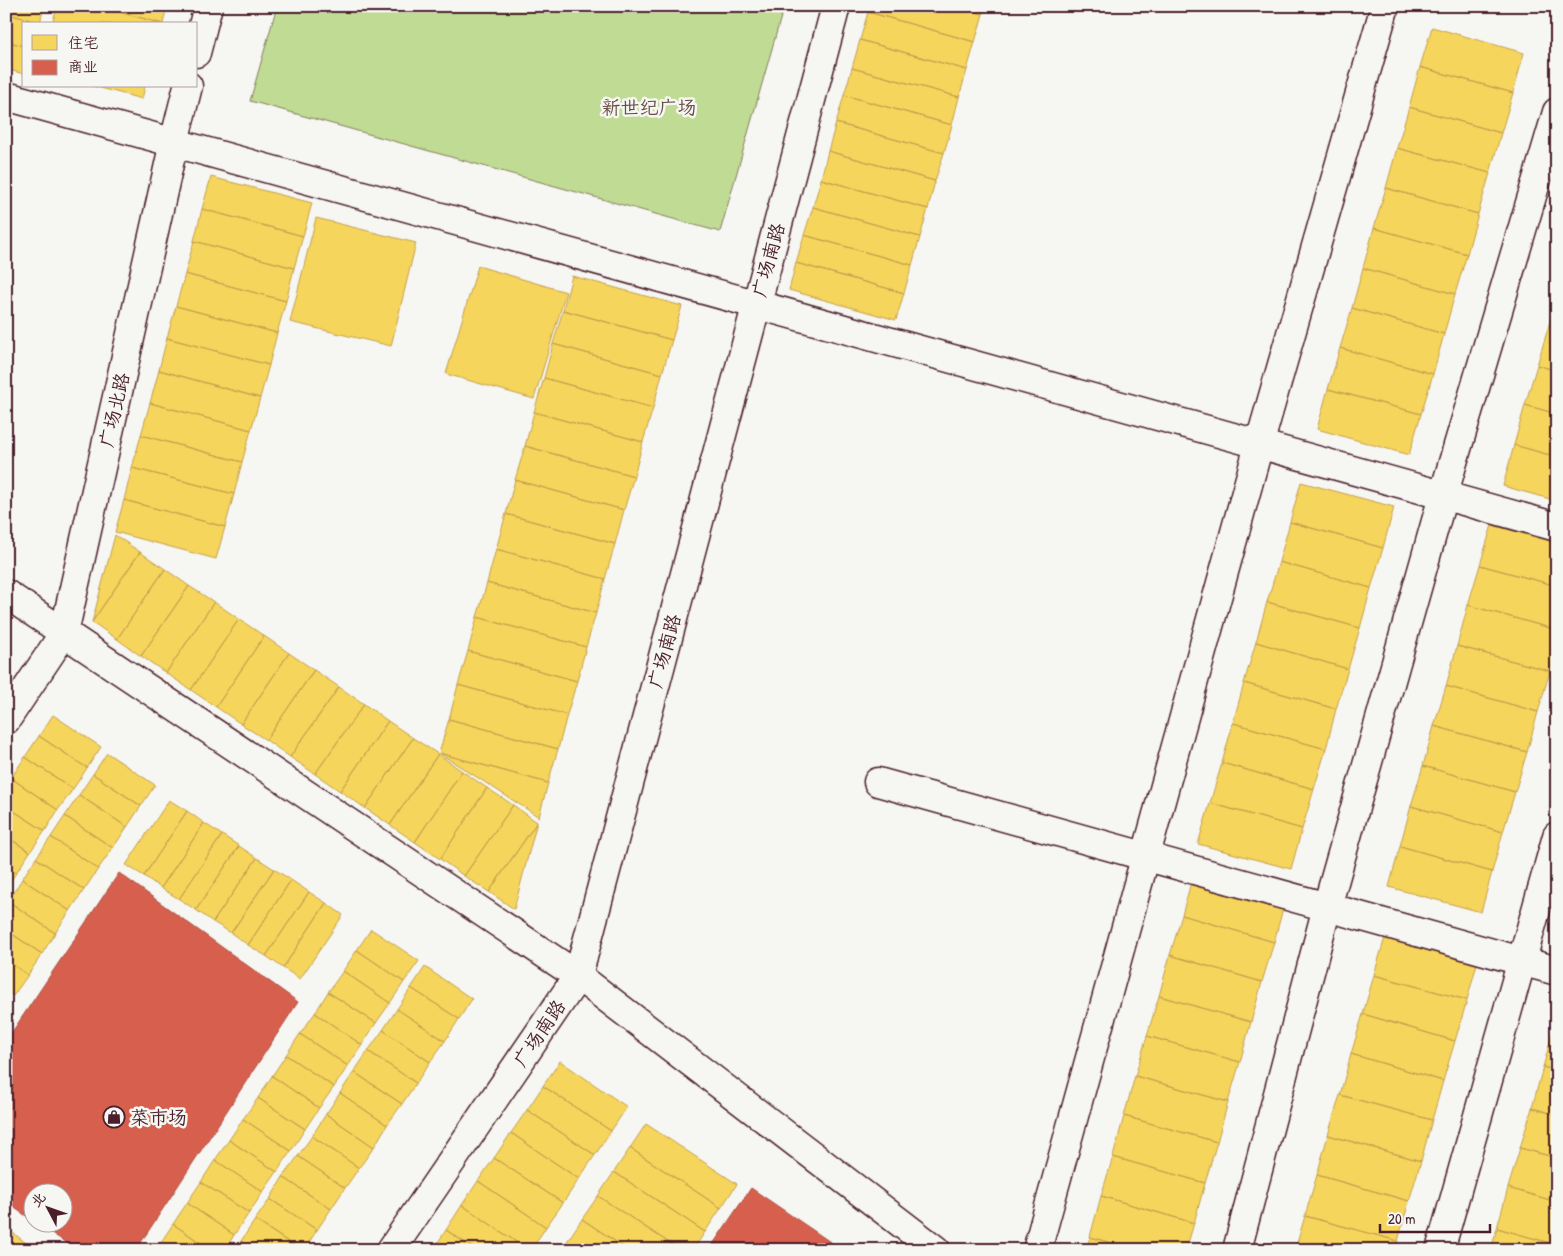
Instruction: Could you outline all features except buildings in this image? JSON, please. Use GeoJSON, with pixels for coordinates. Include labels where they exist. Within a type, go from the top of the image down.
{"type":"FeatureCollection","features":[{"type":"Feature","properties":{"kind":"street"},"geometry":{"type":"LineString","coordinates":[[198,45],[208,6]]}},
{"type":"Feature","properties":{"kind":"street","name":"广场南路"},"geometry":{"type":"LineString","coordinates":[[391,1250],[578,976],[836,6]]}},
{"type":"Feature","properties":{"kind":"street"},"geometry":{"type":"LineString","coordinates":[[1038,1250],[1259,445],[1385,6]]}},
{"type":"Feature","properties":{"kind":"street","name":"广场北路"},"geometry":{"type":"LineString","coordinates":[[6,720],[64,633],[188,88]]}},
{"type":"Feature","properties":{"kind":"street"},"geometry":{"type":"LineString","coordinates":[[6,96],[1557,527]]}},
{"type":"Feature","properties":{"kind":"street"},"geometry":{"type":"LineString","coordinates":[[1237,1250],[1327,907],[1444,496],[1557,112]]}},
{"type":"Feature","properties":{"kind":"street"},"geometry":{"type":"LineString","coordinates":[[6,594],[578,976],[936,1250]]}},
{"type":"Feature","properties":{"kind":"street"},"geometry":{"type":"LineString","coordinates":[[878,782],[1557,971]]}},
{"type":"Feature","properties":{"kind":"street"},"geometry":{"type":"LineString","coordinates":[[1440,1250],[1557,836]]}},
{"type":"Feature","properties":{"kind":"green space","name":"新世纪广场"},"geometry":{"type":"Polygon","coordinates":[[[277,6],[784,6],[720,232],[250,101],[277,6]]]}},
{"type":"Feature","properties":{"kind":"place","name":"菜市场"},"geometry":{"type":"Point","coordinates":[114,1117]}}]}
